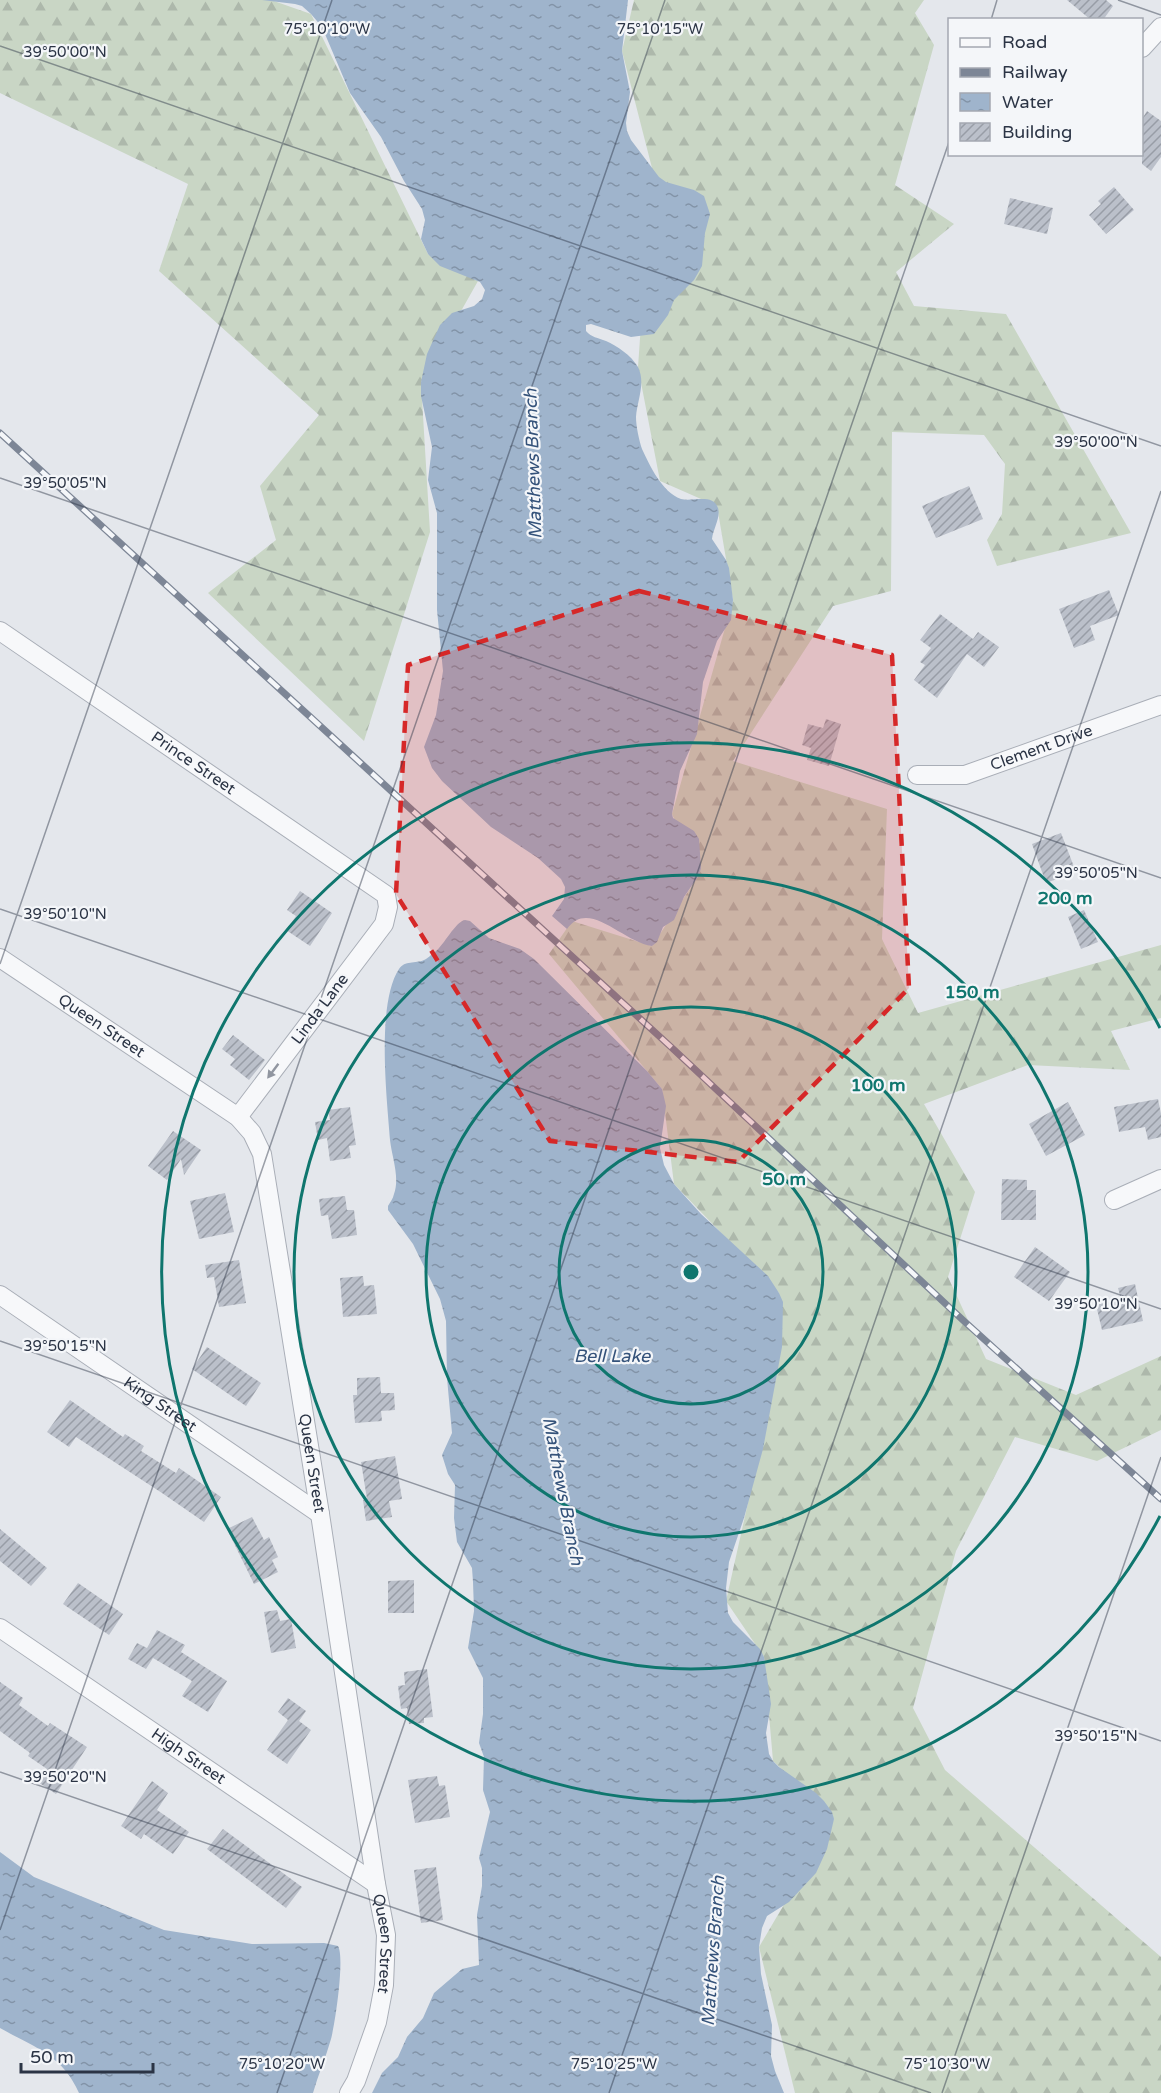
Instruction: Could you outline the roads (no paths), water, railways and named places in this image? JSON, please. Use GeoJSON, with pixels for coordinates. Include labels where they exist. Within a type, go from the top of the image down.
{"type":"FeatureCollection","features":[{"type":"Feature","properties":{"kind":"street"},"geometry":{"type":"LineString","coordinates":[[1143,47],[1161,27]]}},
{"type":"Feature","properties":{"kind":"street","name":"Prince Street"},"geometry":{"type":"LineString","coordinates":[[0,631],[386,895]]}},
{"type":"Feature","properties":{"kind":"street","name":"Clement Drive"},"geometry":{"type":"LineString","coordinates":[[917,775],[965,775],[1161,705]]}},
{"type":"Feature","properties":{"kind":"street","name":"Linda Lane"},"geometry":{"type":"LineString","coordinates":[[238,1117],[384,924],[388,907],[386,895]]}},
{"type":"Feature","properties":{"kind":"street","name":"Queen Street"},"geometry":{"type":"LineString","coordinates":[[0,958],[238,1117],[252,1133],[262,1154],[376,1884],[386,1935],[384,1984],[377,2022],[356,2081],[349,2093]]}},
{"type":"Feature","properties":{"kind":"street"},"geometry":{"type":"LineString","coordinates":[[1114,1200],[1161,1179]]}},
{"type":"Feature","properties":{"kind":"street","name":"King Street"},"geometry":{"type":"LineString","coordinates":[[0,1295],[320,1514]]}},
{"type":"Feature","properties":{"kind":"street","name":"High Street"},"geometry":{"type":"LineString","coordinates":[[0,1628],[376,1884]]}},
{"type":"Feature","properties":{"kind":"water","name":"Matthews Branch"},"geometry":{"type":"Polygon","coordinates":[[[262,0],[628,0],[622,51],[630,92],[627,131],[631,140],[659,177],[666,182],[694,190],[704,196],[710,214],[705,233],[702,266],[694,280],[674,300],[668,315],[654,334],[631,337],[591,324],[586,325],[586,331],[619,348],[638,367],[641,379],[636,417],[638,433],[645,456],[662,485],[681,499],[707,499],[715,503],[718,508],[712,539],[729,568],[733,600],[731,620],[717,641],[703,682],[697,734],[680,771],[672,814],[673,818],[694,831],[699,839],[701,868],[674,920],[663,927],[657,942],[652,946],[641,943],[596,920],[585,918],[576,921],[567,929],[552,916],[564,899],[565,887],[561,879],[538,858],[491,827],[442,781],[432,768],[424,747],[436,715],[443,671],[437,610],[437,513],[428,480],[432,447],[421,396],[421,382],[427,354],[440,325],[452,313],[474,306],[482,299],[485,290],[480,282],[440,266],[428,254],[421,239],[425,220],[422,209],[381,137],[350,93],[322,27],[302,6],[262,0]]]}},
{"type":"Feature","properties":{"kind":"water","name":"Bell Lake"},"geometry":{"type":"Polygon","coordinates":[[[465,920],[470,921],[489,938],[520,949],[534,959],[647,1071],[662,1089],[666,1106],[660,1148],[664,1165],[674,1184],[701,1214],[768,1276],[783,1302],[782,1347],[763,1449],[729,1562],[726,1588],[728,1613],[733,1622],[760,1649],[764,1657],[771,1704],[766,1733],[769,1754],[779,1767],[824,1801],[834,1819],[827,1849],[816,1873],[789,1902],[767,1916],[762,1928],[759,1947],[761,1974],[772,2025],[771,2056],[784,2093],[372,2093],[382,2073],[398,2057],[407,2037],[423,2018],[434,1993],[462,1969],[479,1965],[477,1915],[482,1886],[482,1868],[479,1858],[490,1812],[483,1790],[484,1757],[479,1743],[483,1714],[483,1678],[468,1648],[474,1611],[472,1568],[457,1542],[454,1518],[455,1485],[448,1474],[442,1455],[452,1433],[447,1378],[446,1321],[440,1299],[413,1244],[388,1210],[394,1196],[396,1181],[385,1077],[387,1005],[399,969],[404,964],[428,958],[457,925],[465,920]]]}},
{"type":"Feature","properties":{"kind":"water"},"geometry":{"type":"Polygon","coordinates":[[[0,1852],[34,1877],[164,1930],[252,1944],[324,1943],[338,1946],[340,1977],[335,2020],[313,2093],[79,2093],[64,2069],[55,2060],[0,2028],[0,1852]]]}},
{"type":"Feature","properties":{"kind":"railway"},"geometry":{"type":"LineString","coordinates":[[0,433],[671,1047],[965,1322],[1161,1499]]}}]}
